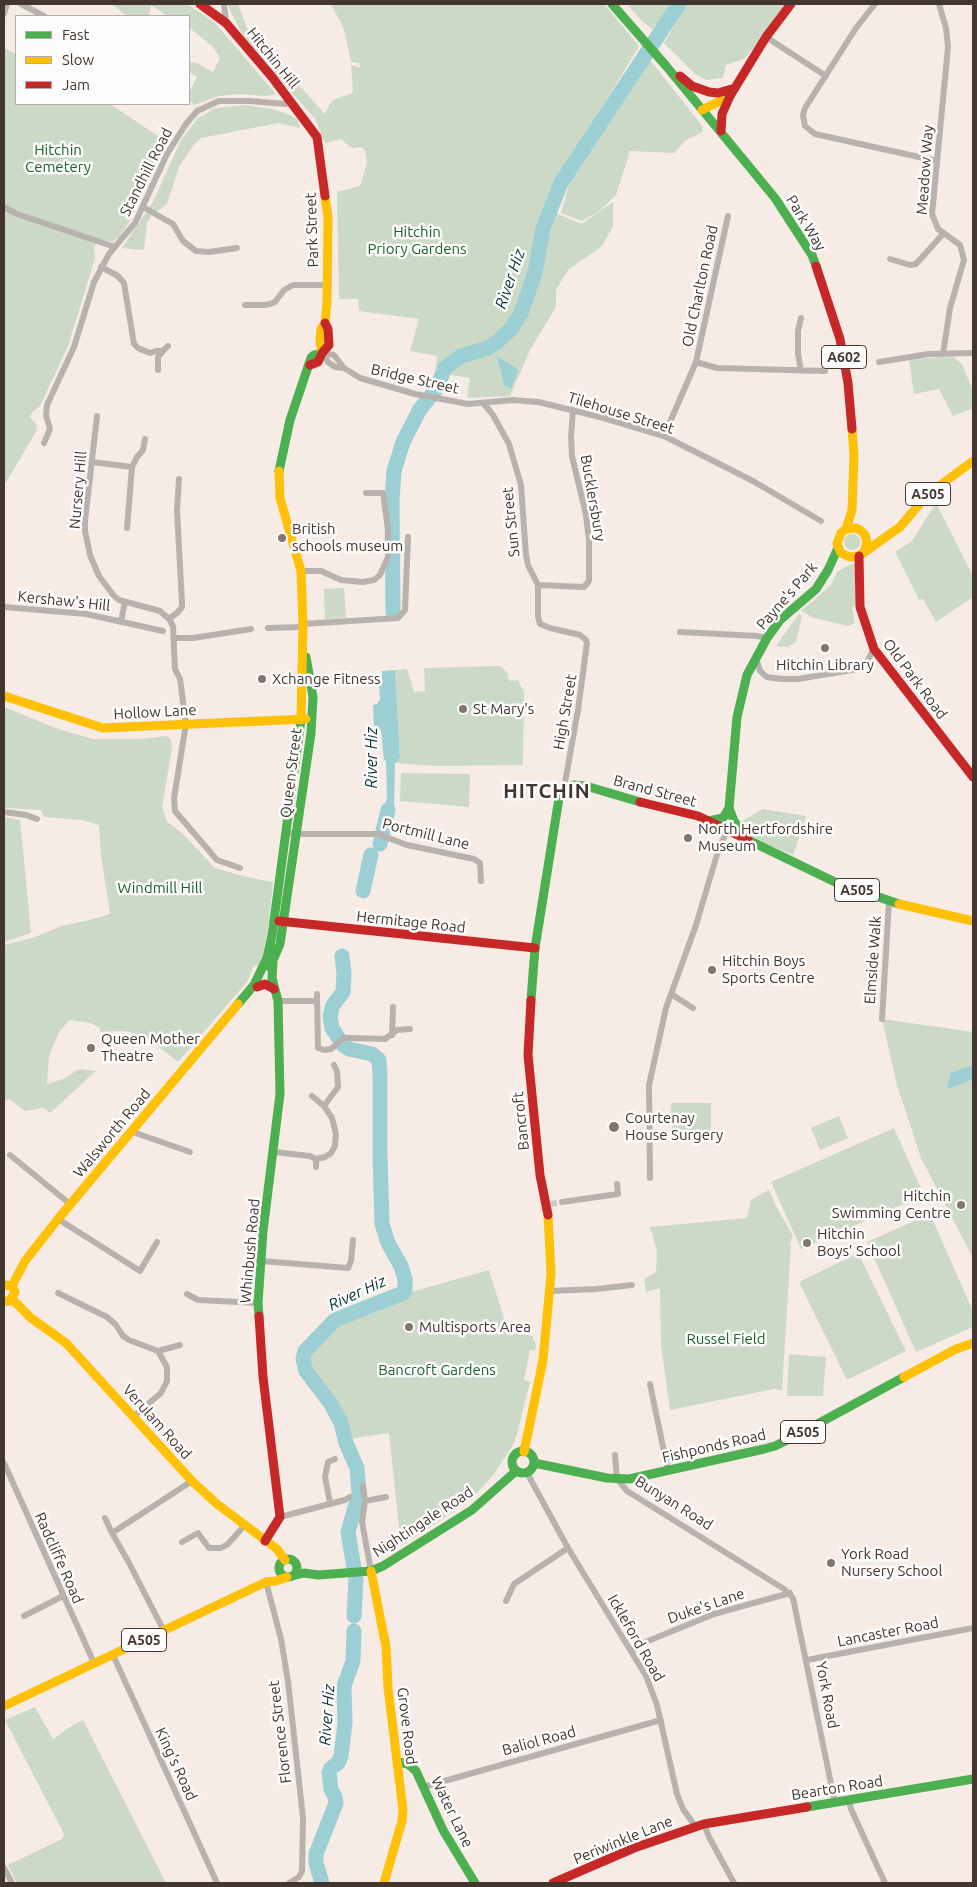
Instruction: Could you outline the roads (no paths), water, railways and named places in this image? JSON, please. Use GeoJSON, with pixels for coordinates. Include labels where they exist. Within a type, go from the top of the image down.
{"type":"FeatureCollection","features":[{"type":"Feature","properties":{"kind":"main road","name":"Hitchin Hill"},"geometry":{"type":"LineString","coordinates":[[200,4],[226,23],[291,102],[317,137]]}},
{"type":"Feature","properties":{"kind":"main road","name":"Park Way"},"geometry":{"type":"LineString","coordinates":[[612,4],[667,67],[775,198],[812,255],[840,339],[848,382],[854,455],[852,510],[846,529]]}},
{"type":"Feature","properties":{"kind":"main road"},"geometry":{"type":"LineString","coordinates":[[720,131],[722,114],[732,92],[766,37],[791,4]]}},
{"type":"Feature","properties":{"kind":"main road"},"geometry":{"type":"LineString","coordinates":[[667,67],[700,90],[718,93],[732,92]]}},
{"type":"Feature","properties":{"kind":"main road"},"geometry":{"type":"LineString","coordinates":[[702,110],[732,92]]}},
{"type":"Feature","properties":{"kind":"main road","name":"Park Street"},"geometry":{"type":"LineString","coordinates":[[317,137],[328,217],[328,285],[325,323],[321,329],[320,342],[322,353]]}},
{"type":"Feature","properties":{"kind":"main road","name":"Queen Street"},"geometry":{"type":"LineString","coordinates":[[279,921],[286,833],[301,719],[302,625],[301,571],[280,498],[279,468],[300,387],[310,365],[318,362],[322,353]]}},
{"type":"Feature","properties":{"kind":"main road","name":"A505"},"geometry":{"type":"LineString","coordinates":[[861,554],[904,523],[927,495],[973,461]]}},
{"type":"Feature","properties":{"kind":"main road","name":"Park Way"},"geometry":{"type":"LineString","coordinates":[[852,510],[863,533]]}},
{"type":"Feature","properties":{"kind":"main road"},"geometry":{"type":"LineString","coordinates":[[856,528],[863,533],[867,542],[861,554],[850,557],[841,553],[838,548],[838,539],[846,529],[856,528]]}},
{"type":"Feature","properties":{"kind":"main road"},"geometry":{"type":"LineString","coordinates":[[863,533],[889,534]]}},
{"type":"Feature","properties":{"kind":"main road","name":"Payne's Park"},"geometry":{"type":"LineString","coordinates":[[729,808],[739,704],[747,675],[767,638],[780,620],[816,589],[828,570],[838,548]]}},
{"type":"Feature","properties":{"kind":"main road","name":"Old Park Road"},"geometry":{"type":"LineString","coordinates":[[861,554],[860,607],[874,649],[973,778]]}},
{"type":"Feature","properties":{"kind":"main road","name":"Queen Street"},"geometry":{"type":"LineString","coordinates":[[279,921],[297,834],[312,718],[312,697],[302,625]]}},
{"type":"Feature","properties":{"kind":"main road","name":"Hollow Lane"},"geometry":{"type":"LineString","coordinates":[[4,696],[103,728],[312,718]]}},
{"type":"Feature","properties":{"kind":"main road","name":"Brand Street"},"geometry":{"type":"LineString","coordinates":[[564,788],[574,785],[586,786],[709,821],[727,832],[748,840]]}},
{"type":"Feature","properties":{"kind":"main road","name":"Bancroft"},"geometry":{"type":"LineString","coordinates":[[524,1452],[543,1360],[550,1291],[548,1204],[540,1175],[528,1055],[530,1002],[535,948],[553,828],[559,798],[564,788]]}},
{"type":"Feature","properties":{"kind":"main road"},"geometry":{"type":"LineString","coordinates":[[723,818],[729,808]]}},
{"type":"Feature","properties":{"kind":"main road","name":"A505"},"geometry":{"type":"LineString","coordinates":[[729,808],[734,820],[748,840],[835,882],[889,902],[973,921]]}},
{"type":"Feature","properties":{"kind":"main road","name":"Brand Street"},"geometry":{"type":"LineString","coordinates":[[709,821],[723,818]]}},
{"type":"Feature","properties":{"kind":"main road","name":"Hermitage Road"},"geometry":{"type":"LineString","coordinates":[[279,921],[535,948]]}},
{"type":"Feature","properties":{"kind":"main road","name":"Walsworth Road"},"geometry":{"type":"LineString","coordinates":[[240,1003],[257,987],[273,963],[280,944],[279,921]]}},
{"type":"Feature","properties":{"kind":"main road","name":"Walsworth Road"},"geometry":{"type":"LineString","coordinates":[[8,1285],[70,1204],[254,985],[267,958],[279,921]]}},
{"type":"Feature","properties":{"kind":"main road","name":"Whinbush Road"},"geometry":{"type":"LineString","coordinates":[[273,963],[272,978],[278,1001],[280,1094],[263,1231],[258,1303],[264,1377],[280,1517]]}},
{"type":"Feature","properties":{"kind":"main road"},"geometry":{"type":"LineString","coordinates":[[257,987],[265,984],[274,988]]}},
{"type":"Feature","properties":{"kind":"main road"},"geometry":{"type":"LineString","coordinates":[[8,1285],[16,1292],[8,1300]]}},
{"type":"Feature","properties":{"kind":"main road","name":"Verulam Road"},"geometry":{"type":"LineString","coordinates":[[8,1300],[66,1342],[192,1481],[217,1504],[276,1550],[282,1563]]}},
{"type":"Feature","properties":{"kind":"main road","name":"Fishponds Road"},"geometry":{"type":"LineString","coordinates":[[617,1479],[629,1479],[668,1471],[775,1446],[956,1349],[973,1343]]}},
{"type":"Feature","properties":{"kind":"main road"},"geometry":{"type":"LineString","coordinates":[[524,1452],[532,1457],[534,1464],[527,1472],[522,1473],[516,1471],[512,1464],[513,1458],[517,1453],[524,1452]]}},
{"type":"Feature","properties":{"kind":"main road","name":"Bunyan Road"},"geometry":{"type":"LineString","coordinates":[[534,1464],[617,1479]]}},
{"type":"Feature","properties":{"kind":"main road","name":"Nightingale Road"},"geometry":{"type":"LineString","coordinates":[[4,1706],[266,1582],[304,1573],[318,1575],[371,1571],[384,1566],[472,1510],[516,1471]]}},
{"type":"Feature","properties":{"kind":"main road"},"geometry":{"type":"LineString","coordinates":[[265,1541],[280,1517]]}},
{"type":"Feature","properties":{"kind":"main road"},"geometry":{"type":"LineString","coordinates":[[296,1564],[296,1572],[290,1576],[281,1574],[282,1563],[292,1560],[296,1564],[304,1573]]}},
{"type":"Feature","properties":{"kind":"main road","name":"Nightingale Road"},"geometry":{"type":"LineString","coordinates":[[266,1582],[270,1574],[282,1563]]}},
{"type":"Feature","properties":{"kind":"main road","name":"Grove Road"},"geometry":{"type":"LineString","coordinates":[[371,1571],[386,1647],[388,1688],[403,1815],[384,1883]]}},
{"type":"Feature","properties":{"kind":"main road","name":"Water Lane"},"geometry":{"type":"LineString","coordinates":[[398,1762],[413,1766],[419,1775],[443,1830],[475,1883]]}},
{"type":"Feature","properties":{"kind":"main road","name":"Bearton Road"},"geometry":{"type":"LineString","coordinates":[[704,1824],[973,1778]]}},
{"type":"Feature","properties":{"kind":"main road","name":"Periwinkle Lane"},"geometry":{"type":"LineString","coordinates":[[553,1883],[614,1856],[704,1824]]}},
{"type":"Feature","properties":{"kind":"street"},"geometry":{"type":"LineString","coordinates":[[4,14],[8,4]]}},
{"type":"Feature","properties":{"kind":"street"},"geometry":{"type":"LineString","coordinates":[[21,4],[42,15]]}},
{"type":"Feature","properties":{"kind":"street"},"geometry":{"type":"LineString","coordinates":[[224,4],[226,23]]}},
{"type":"Feature","properties":{"kind":"street"},"geometry":{"type":"LineString","coordinates":[[875,4],[856,28],[804,112],[805,126],[812,133],[937,160]]}},
{"type":"Feature","properties":{"kind":"street","name":"Meadow Way"},"geometry":{"type":"LineString","coordinates":[[939,4],[946,28],[948,46],[932,214],[935,225],[943,234],[960,245],[964,260],[950,308],[943,354]]}},
{"type":"Feature","properties":{"kind":"street"},"geometry":{"type":"LineString","coordinates":[[766,37],[826,76]]}},
{"type":"Feature","properties":{"kind":"street","name":"Standhill Road"},"geometry":{"type":"LineString","coordinates":[[44,443],[50,429],[46,415],[47,405],[74,347],[87,302],[101,267],[109,254],[135,223],[167,154],[186,124],[197,111],[219,101],[286,104],[291,102]]}},
{"type":"Feature","properties":{"kind":"street"},"geometry":{"type":"LineString","coordinates":[[4,207],[17,214],[115,247]]}},
{"type":"Feature","properties":{"kind":"street"},"geometry":{"type":"LineString","coordinates":[[143,207],[173,224],[183,241],[196,251],[209,252],[237,248]]}},
{"type":"Feature","properties":{"kind":"street","name":"Old Charlton Road"},"geometry":{"type":"LineString","coordinates":[[664,436],[696,362],[728,216]]}},
{"type":"Feature","properties":{"kind":"street"},"geometry":{"type":"LineString","coordinates":[[890,259],[910,265],[916,264],[943,234]]}},
{"type":"Feature","properties":{"kind":"street"},"geometry":{"type":"LineString","coordinates":[[101,267],[118,276],[124,283],[134,344],[138,348],[150,353],[163,351]]}},
{"type":"Feature","properties":{"kind":"street"},"geometry":{"type":"LineString","coordinates":[[245,305],[264,305],[275,302],[284,290],[293,285],[328,285]]}},
{"type":"Feature","properties":{"kind":"street"},"geometry":{"type":"LineString","coordinates":[[801,318],[798,331],[798,354],[802,371]]}},
{"type":"Feature","properties":{"kind":"street"},"geometry":{"type":"LineString","coordinates":[[158,370],[158,357],[168,346]]}},
{"type":"Feature","properties":{"kind":"street","name":"Bridge Street"},"geometry":{"type":"LineString","coordinates":[[322,353],[328,362],[335,367],[344,368],[360,378],[435,399],[468,404],[484,404]]}},
{"type":"Feature","properties":{"kind":"street"},"geometry":{"type":"LineString","coordinates":[[879,362],[943,354],[973,353]]}},
{"type":"Feature","properties":{"kind":"street"},"geometry":{"type":"LineString","coordinates":[[696,362],[717,368],[825,371]]}},
{"type":"Feature","properties":{"kind":"street","name":"Tilehouse Street"},"geometry":{"type":"LineString","coordinates":[[484,404],[513,400],[538,402],[600,417],[664,436],[753,482],[821,522]]}},
{"type":"Feature","properties":{"kind":"street","name":"Sun Street"},"geometry":{"type":"LineString","coordinates":[[484,404],[502,430],[514,457],[523,501],[526,555],[528,565],[538,585]]}},
{"type":"Feature","properties":{"kind":"street","name":"Bucklersbury"},"geometry":{"type":"LineString","coordinates":[[538,585],[584,588],[590,581],[586,515],[572,456],[573,410]]}},
{"type":"Feature","properties":{"kind":"street","name":"Nursery Hill"},"geometry":{"type":"LineString","coordinates":[[97,416],[86,531],[88,548],[95,567],[110,591],[119,600],[125,602]]}},
{"type":"Feature","properties":{"kind":"street"},"geometry":{"type":"LineString","coordinates":[[127,528],[132,467],[142,450],[145,438]]}},
{"type":"Feature","properties":{"kind":"street"},"geometry":{"type":"LineString","coordinates":[[92,462],[132,467]]}},
{"type":"Feature","properties":{"kind":"street"},"geometry":{"type":"LineString","coordinates":[[169,619],[182,607],[177,512],[179,479]]}},
{"type":"Feature","properties":{"kind":"street"},"geometry":{"type":"LineString","coordinates":[[301,571],[321,571],[341,580],[363,582],[374,580],[380,576],[388,556],[388,529],[384,493],[366,494]]}},
{"type":"Feature","properties":{"kind":"street"},"geometry":{"type":"LineString","coordinates":[[268,628],[398,618],[405,610],[408,537]]}},
{"type":"Feature","properties":{"kind":"street","name":"High Street"},"geometry":{"type":"LineString","coordinates":[[538,585],[538,616],[540,624],[580,635],[586,640],[585,668],[564,788]]}},
{"type":"Feature","properties":{"kind":"street"},"geometry":{"type":"LineString","coordinates":[[125,602],[156,609],[169,619],[173,626],[176,669],[180,679],[186,724],[174,798],[175,811],[217,860],[240,868]]}},
{"type":"Feature","properties":{"kind":"street","name":"Kershaw's Hill"},"geometry":{"type":"LineString","coordinates":[[121,621],[125,602]]}},
{"type":"Feature","properties":{"kind":"street","name":"Kershaw's Hill"},"geometry":{"type":"LineString","coordinates":[[4,607],[86,614],[163,632]]}},
{"type":"Feature","properties":{"kind":"street"},"geometry":{"type":"LineString","coordinates":[[174,638],[193,638],[251,629]]}},
{"type":"Feature","properties":{"kind":"street"},"geometry":{"type":"LineString","coordinates":[[680,632],[767,638]]}},
{"type":"Feature","properties":{"kind":"street"},"geometry":{"type":"LineString","coordinates":[[756,658],[760,671],[768,676],[781,679],[798,679],[858,669],[866,665],[874,649]]}},
{"type":"Feature","properties":{"kind":"street"},"geometry":{"type":"LineString","coordinates":[[4,812],[26,815],[37,819]]}},
{"type":"Feature","properties":{"kind":"street"},"geometry":{"type":"LineString","coordinates":[[650,1178],[649,1085],[671,994],[696,924],[719,848],[727,832],[722,826],[723,818]]}},
{"type":"Feature","properties":{"kind":"street","name":"Portmill Lane"},"geometry":{"type":"LineString","coordinates":[[286,833],[378,834],[434,851],[474,859],[480,863],[481,881]]}},
{"type":"Feature","properties":{"kind":"street","name":"Elmside Walk"},"geometry":{"type":"LineString","coordinates":[[882,1019],[889,902]]}},
{"type":"Feature","properties":{"kind":"street"},"geometry":{"type":"LineString","coordinates":[[316,994],[318,1048],[324,1050],[331,1049],[341,1041],[385,1040],[397,1030],[410,1030]]}},
{"type":"Feature","properties":{"kind":"street"},"geometry":{"type":"LineString","coordinates":[[671,994],[692,1008]]}},
{"type":"Feature","properties":{"kind":"street"},"geometry":{"type":"LineString","coordinates":[[278,1001],[316,1001]]}},
{"type":"Feature","properties":{"kind":"street"},"geometry":{"type":"LineString","coordinates":[[392,1035],[393,1007]]}},
{"type":"Feature","properties":{"kind":"street"},"geometry":{"type":"LineString","coordinates":[[324,1106],[338,1087],[337,1071],[334,1065]]}},
{"type":"Feature","properties":{"kind":"street"},"geometry":{"type":"LineString","coordinates":[[274,1152],[310,1156],[316,1163],[331,1153],[335,1146],[336,1134],[332,1118],[324,1106],[312,1096]]}},
{"type":"Feature","properties":{"kind":"street"},"geometry":{"type":"LineString","coordinates":[[130,1132],[190,1152]]}},
{"type":"Feature","properties":{"kind":"street"},"geometry":{"type":"LineString","coordinates":[[10,1155],[70,1204]]}},
{"type":"Feature","properties":{"kind":"street"},"geometry":{"type":"LineString","coordinates":[[562,1202],[618,1194],[616,1184]]}},
{"type":"Feature","properties":{"kind":"street"},"geometry":{"type":"LineString","coordinates":[[58,1219],[140,1271],[157,1242]]}},
{"type":"Feature","properties":{"kind":"street"},"geometry":{"type":"LineString","coordinates":[[261,1261],[348,1268],[351,1262],[353,1240]]}},
{"type":"Feature","properties":{"kind":"street"},"geometry":{"type":"LineString","coordinates":[[550,1291],[632,1285]]}},
{"type":"Feature","properties":{"kind":"street"},"geometry":{"type":"LineString","coordinates":[[58,1293],[107,1317],[116,1325],[123,1336],[129,1340],[158,1351],[180,1344]]}},
{"type":"Feature","properties":{"kind":"street"},"geometry":{"type":"LineString","coordinates":[[187,1294],[198,1300],[258,1303]]}},
{"type":"Feature","properties":{"kind":"street"},"geometry":{"type":"LineString","coordinates":[[134,1416],[161,1393],[167,1381],[167,1367],[158,1351]]}},
{"type":"Feature","properties":{"kind":"street"},"geometry":{"type":"LineString","coordinates":[[650,1384],[668,1471]]}},
{"type":"Feature","properties":{"kind":"street"},"geometry":{"type":"LineString","coordinates":[[615,1455],[617,1479]]}},
{"type":"Feature","properties":{"kind":"street"},"geometry":{"type":"LineString","coordinates":[[330,1504],[325,1478],[328,1462],[334,1459]]}},
{"type":"Feature","properties":{"kind":"street","name":"Radcliffe Road"},"geometry":{"type":"LineString","coordinates":[[4,1463],[94,1663]]}},
{"type":"Feature","properties":{"kind":"street","name":"Ickleford Road"},"geometry":{"type":"LineString","coordinates":[[527,1472],[568,1548],[632,1651],[651,1686],[661,1720],[677,1794],[683,1809],[695,1826]]}},
{"type":"Feature","properties":{"kind":"street","name":"Bunyan Road"},"geometry":{"type":"LineString","coordinates":[[617,1479],[632,1494],[790,1594]]}},
{"type":"Feature","properties":{"kind":"street"},"geometry":{"type":"LineString","coordinates":[[112,1534],[192,1481]]}},
{"type":"Feature","properties":{"kind":"street"},"geometry":{"type":"LineString","coordinates":[[363,1486],[365,1501],[362,1522],[371,1571]]}},
{"type":"Feature","properties":{"kind":"street"},"geometry":{"type":"LineString","coordinates":[[280,1517],[345,1500],[350,1497]]}},
{"type":"Feature","properties":{"kind":"street"},"geometry":{"type":"LineString","coordinates":[[365,1501],[386,1498]]}},
{"type":"Feature","properties":{"kind":"street"},"geometry":{"type":"LineString","coordinates":[[106,1518],[112,1534],[164,1631]]}},
{"type":"Feature","properties":{"kind":"street"},"geometry":{"type":"LineString","coordinates":[[182,1542],[198,1533],[209,1548],[221,1548],[228,1544],[244,1526]]}},
{"type":"Feature","properties":{"kind":"street"},"geometry":{"type":"LineString","coordinates":[[506,1601],[514,1584],[568,1548]]}},
{"type":"Feature","properties":{"kind":"street","name":"Florence Street"},"geometry":{"type":"LineString","coordinates":[[266,1582],[281,1639],[288,1682],[303,1818],[302,1871],[297,1879],[290,1883]]}},
{"type":"Feature","properties":{"kind":"street","name":"Duke's Lane"},"geometry":{"type":"LineString","coordinates":[[632,1651],[652,1638],[714,1614],[790,1594]]}},
{"type":"Feature","properties":{"kind":"street","name":"York Road"},"geometry":{"type":"LineString","coordinates":[[790,1594],[795,1605],[807,1660],[835,1803]]}},
{"type":"Feature","properties":{"kind":"street"},"geometry":{"type":"LineString","coordinates":[[24,1616],[63,1596]]}},
{"type":"Feature","properties":{"kind":"street","name":"Lancaster Road"},"geometry":{"type":"LineString","coordinates":[[807,1660],[973,1628]]}},
{"type":"Feature","properties":{"kind":"street","name":"King's Road"},"geometry":{"type":"LineString","coordinates":[[113,1655],[217,1883]]}},
{"type":"Feature","properties":{"kind":"street","name":"Baliol Road"},"geometry":{"type":"LineString","coordinates":[[423,1787],[661,1720]]}},
{"type":"Feature","properties":{"kind":"street"},"geometry":{"type":"LineString","coordinates":[[849,1800],[851,1809],[885,1883]]}},
{"type":"Feature","properties":{"kind":"street"},"geometry":{"type":"LineString","coordinates":[[704,1824],[708,1837],[734,1883]]}},
{"type":"Feature","properties":{"kind":"street"},"geometry":{"type":"LineString","coordinates":[[4,1868],[12,1883]]}},
{"type":"Feature","properties":{"kind":"water"},"geometry":{"type":"Polygon","coordinates":[[[497,356],[518,369],[511,389],[504,385],[497,356]]]}},
{"type":"Feature","properties":{"kind":"water","name":"River Hiz"},"geometry":{"type":"Polygon","coordinates":[[[395,670],[400,758],[395,763],[394,808],[390,825],[385,831],[380,826],[387,797],[386,761],[384,760],[381,730],[374,727],[373,705],[377,704],[380,700],[379,681],[382,679],[382,671],[395,670]]]}},
{"type":"Feature","properties":{"kind":"water"},"geometry":{"type":"Polygon","coordinates":[[[973,1065],[973,1079],[951,1088],[947,1087],[951,1073],[973,1065]]]}},
{"type":"Feature","properties":{"kind":"waterway","name":"River Hiz"},"geometry":{"type":"LineString","coordinates":[[393,612],[392,501],[394,471],[403,442],[420,409],[435,391],[445,368],[461,356],[488,348],[511,329],[521,313],[535,273],[543,228],[561,183],[679,4]]}},
{"type":"Feature","properties":{"kind":"waterway","name":"River Hiz"},"geometry":{"type":"LineString","coordinates":[[380,844],[388,810]]}},
{"type":"Feature","properties":{"kind":"waterway","name":"River Hiz"},"geometry":{"type":"LineString","coordinates":[[363,891],[371,855]]}},
{"type":"Feature","properties":{"kind":"waterway","name":"River Hiz"},"geometry":{"type":"LineString","coordinates":[[342,956],[344,973],[343,992],[333,1005],[330,1016],[332,1028],[343,1045],[349,1049],[372,1054],[379,1060],[382,1224],[388,1243],[401,1266],[405,1279],[405,1290],[403,1293],[335,1320],[305,1351],[303,1359],[306,1371],[331,1404],[341,1423],[346,1443],[357,1468],[359,1493],[348,1532],[356,1580],[354,1616]]}},
{"type":"Feature","properties":{"kind":"waterway","name":"River Hiz"},"geometry":{"type":"LineString","coordinates":[[322,1883],[316,1863],[316,1854],[336,1803],[331,1789],[329,1773],[331,1768],[338,1763],[341,1756],[345,1723],[344,1686],[353,1661],[354,1631]]}},
{"type":"Feature","properties":{"kind":"tunnel"},"geometry":{"type":"LineString","coordinates":[[551,1204],[562,1202]]}},
{"type":"Feature","properties":{"kind":"place","name":"British schools museum"},"geometry":{"type":"Point","coordinates":[282,538]}},
{"type":"Feature","properties":{"kind":"place","name":"Hitchin Library"},"geometry":{"type":"Point","coordinates":[825,648]}},
{"type":"Feature","properties":{"kind":"place","name":"Xchange Fitness"},"geometry":{"type":"Point","coordinates":[262,679]}},
{"type":"Feature","properties":{"kind":"place","name":"St Mary's"},"geometry":{"type":"Point","coordinates":[463,709]}},
{"type":"Feature","properties":{"kind":"place","name":"North Hertfordshire Museum"},"geometry":{"type":"Point","coordinates":[688,838]}},
{"type":"Feature","properties":{"kind":"place","name":"Hitchin Boys Sports Centre"},"geometry":{"type":"Point","coordinates":[712,970]}},
{"type":"Feature","properties":{"kind":"place","name":"Queen Mother Theatre"},"geometry":{"type":"Point","coordinates":[91,1048]}},
{"type":"Feature","properties":{"kind":"place","name":"Courtenay House Surgery"},"geometry":{"type":"Point","coordinates":[614,1127]}},
{"type":"Feature","properties":{"kind":"place","name":"Hitchin Swimming Centre"},"geometry":{"type":"Point","coordinates":[961,1205]}},
{"type":"Feature","properties":{"kind":"place","name":"Hitchin Boys' School"},"geometry":{"type":"Point","coordinates":[807,1243]}},
{"type":"Feature","properties":{"kind":"place","name":"Multisports Area"},"geometry":{"type":"Point","coordinates":[409,1327]}},
{"type":"Feature","properties":{"kind":"place","name":"York Road Nursery School"},"geometry":{"type":"Point","coordinates":[831,1563]}},
{"type":"Feature","properties":{"kind":"district","name":"HITCHIN"},"geometry":{"type":"Point","coordinates":[547,791]}},
{"type":"Feature","properties":{"kind":"park label","name":"Hitchin Cemetery"},"geometry":{"type":"Point","coordinates":[58,158]}},
{"type":"Feature","properties":{"kind":"park label","name":"Hitchin Priory Gardens"},"geometry":{"type":"Point","coordinates":[417,240]}},
{"type":"Feature","properties":{"kind":"park label","name":"Windmill Hill"},"geometry":{"type":"Point","coordinates":[160,888]}},
{"type":"Feature","properties":{"kind":"park label","name":"Russel Field"},"geometry":{"type":"Point","coordinates":[726,1339]}},
{"type":"Feature","properties":{"kind":"park label","name":"Bancroft Gardens"},"geometry":{"type":"Point","coordinates":[437,1370]}}]}
